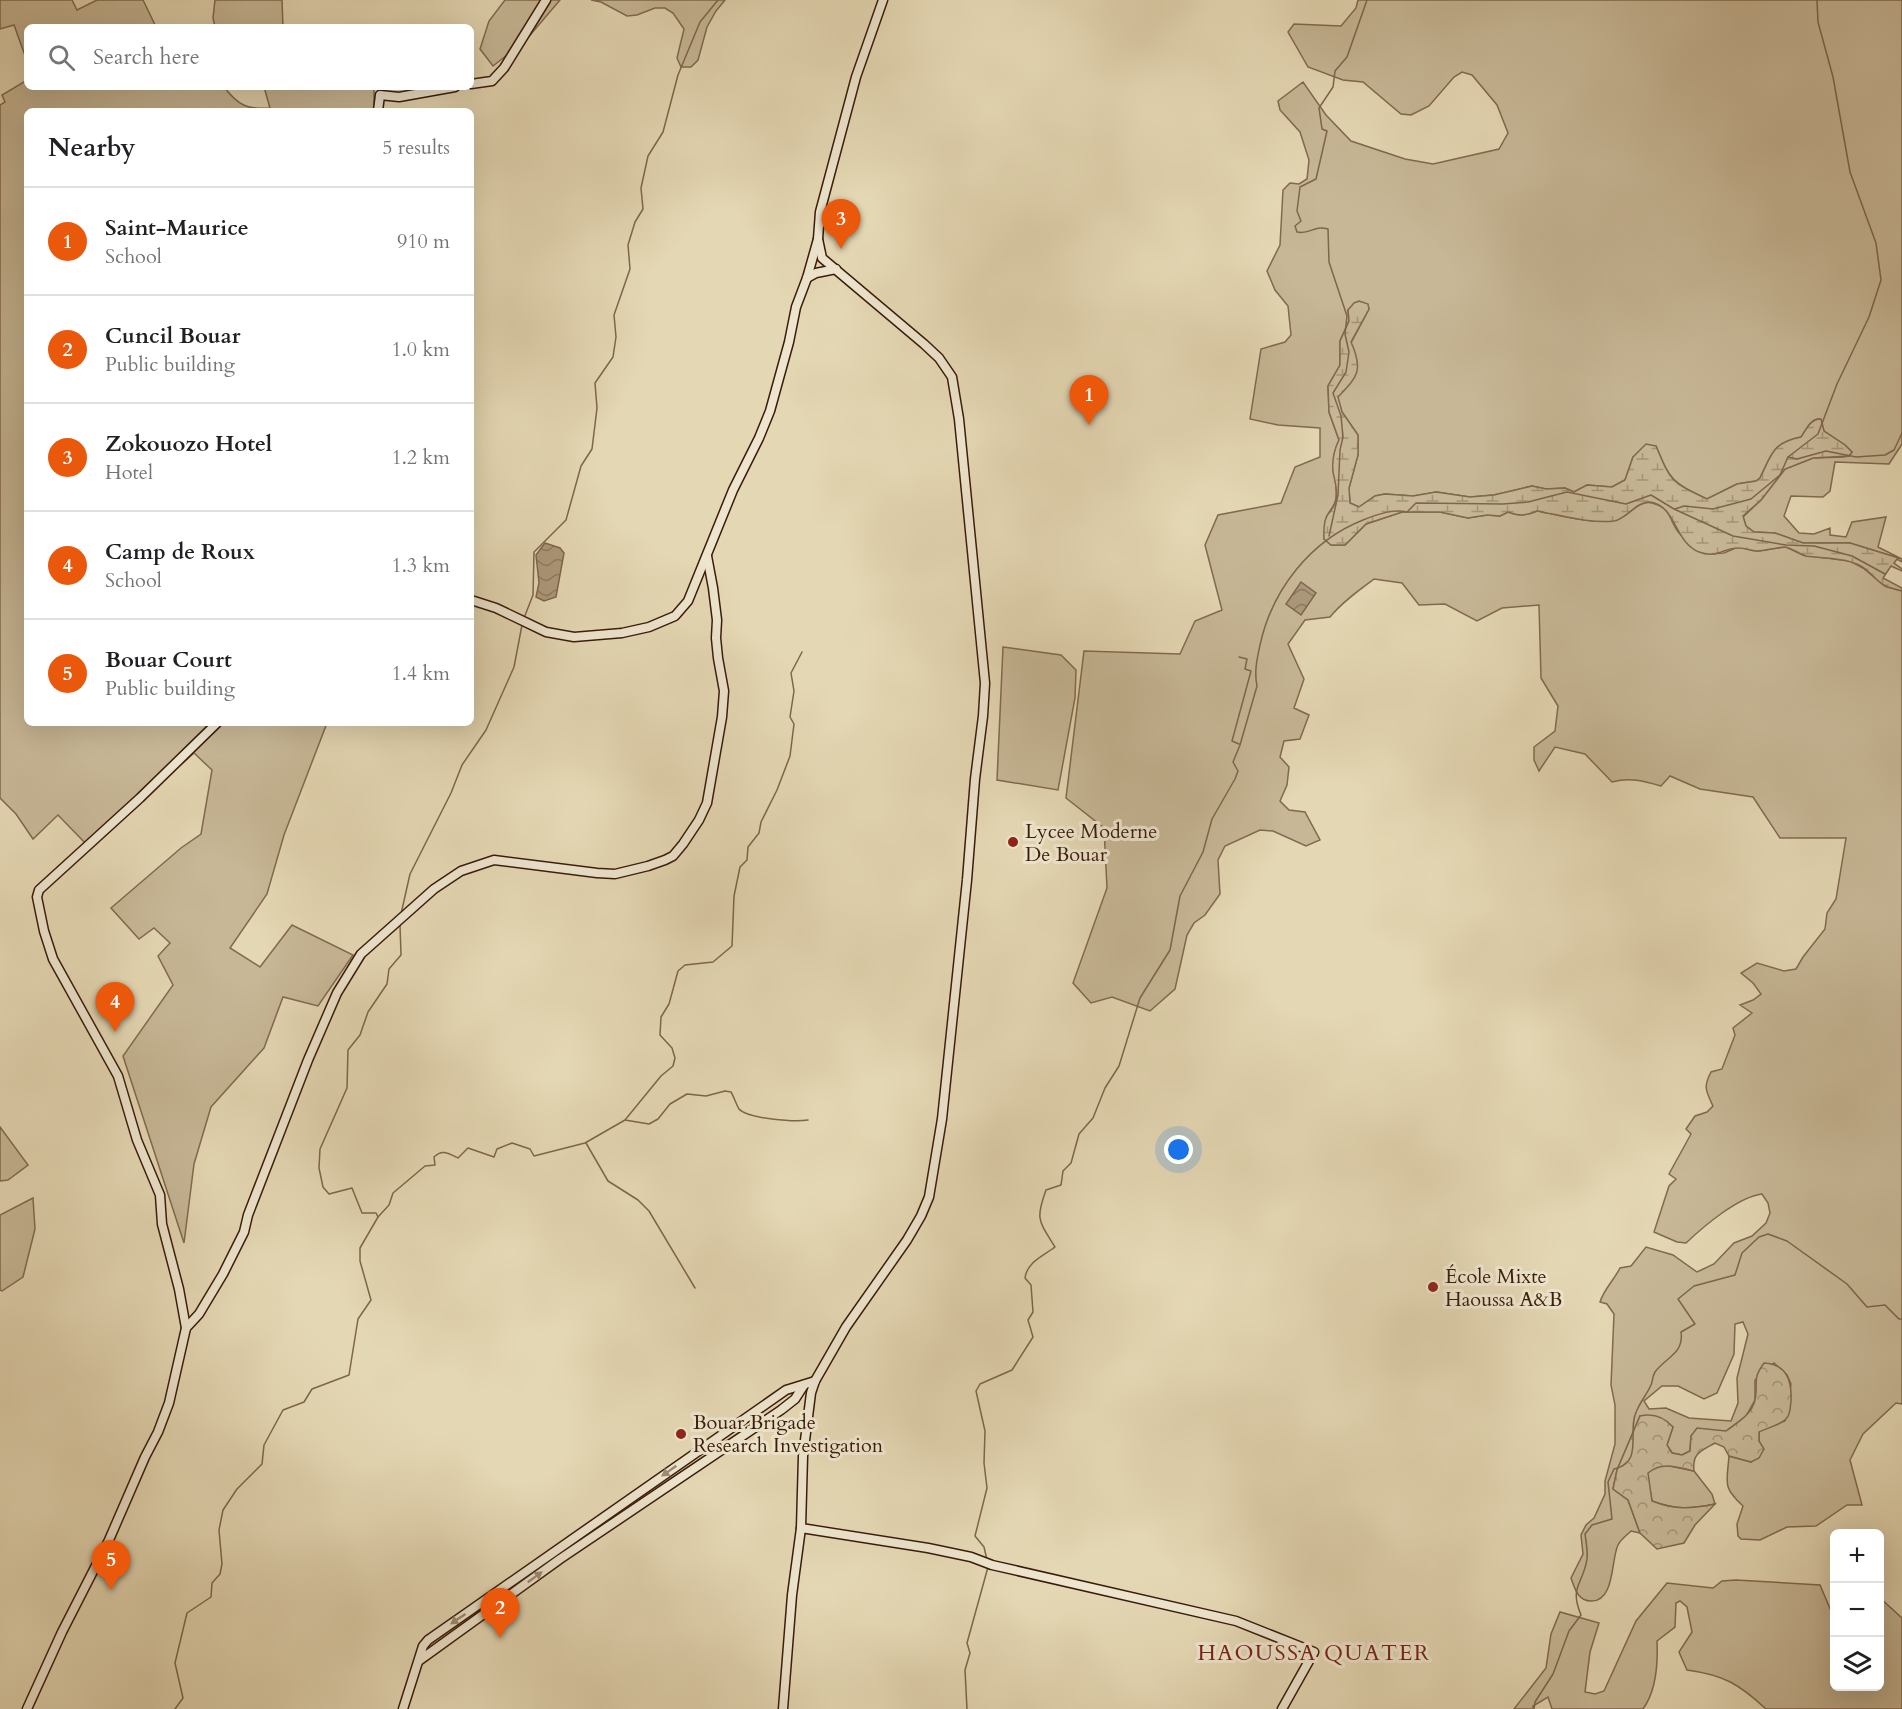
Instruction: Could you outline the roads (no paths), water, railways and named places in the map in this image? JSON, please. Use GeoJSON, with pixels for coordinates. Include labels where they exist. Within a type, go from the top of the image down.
{"type":"FeatureCollection","features":[{"type":"Feature","properties":{"kind":"street"},"geometry":{"type":"LineString","coordinates":[[474,84],[492,81],[504,68],[546,0]]}},
{"type":"Feature","properties":{"kind":"street"},"geometry":{"type":"LineString","coordinates":[[474,601],[496,608],[546,632],[574,637],[622,633],[649,627],[675,616],[688,601],[733,490],[770,411],[796,307],[818,239],[820,212],[835,152],[856,77],[883,0]]}},
{"type":"Feature","properties":{"kind":"street"},"geometry":{"type":"LineString","coordinates":[[378,108],[380,96],[399,97],[438,90]]}},
{"type":"Feature","properties":{"kind":"street"},"geometry":{"type":"LineString","coordinates":[[783,1709],[792,1595],[801,1528],[803,1456],[811,1393],[815,1381],[846,1327],[907,1240],[921,1215],[929,1197],[936,1164],[968,880],[985,683],[963,451],[952,377],[939,358],[924,344],[822,258],[818,239]]}},
{"type":"Feature","properties":{"kind":"street"},"geometry":{"type":"LineString","coordinates":[[807,278],[816,273],[836,269]]}},
{"type":"Feature","properties":{"kind":"street"},"geometry":{"type":"LineString","coordinates":[[186,1328],[200,1314],[209,1300],[244,1232],[248,1215],[321,1029],[337,993],[366,949],[440,884],[461,871],[477,865],[494,860],[606,874],[628,872],[673,856],[683,844],[707,803],[722,717],[724,691],[716,638],[717,620],[713,588],[707,556]]}},
{"type":"Feature","properties":{"kind":"street"},"geometry":{"type":"LineString","coordinates":[[27,1709],[62,1632],[109,1540],[140,1466],[158,1432],[169,1403],[186,1328],[179,1288],[162,1224],[159,1195],[137,1140],[118,1076],[53,959],[44,931],[38,897],[39,890],[140,798],[213,726]]}},
{"type":"Feature","properties":{"kind":"street"},"geometry":{"type":"LineString","coordinates":[[403,1709],[423,1646],[428,1640],[786,1390],[815,1381]]}},
{"type":"Feature","properties":{"kind":"street"},"geometry":{"type":"LineString","coordinates":[[419,1660],[560,1559],[766,1420],[795,1399],[804,1385]]}},
{"type":"Feature","properties":{"kind":"street"},"geometry":{"type":"LineString","coordinates":[[730,1428],[737,1438]]}},
{"type":"Feature","properties":{"kind":"street"},"geometry":{"type":"LineString","coordinates":[[801,1528],[971,1557],[992,1565],[1236,1621],[1314,1652],[1282,1709]]}},
{"type":"Feature","properties":{"kind":"street"},"geometry":{"type":"LineString","coordinates":[[486,1599],[493,1608]]}},
{"type":"Feature","properties":{"kind":"water"},"geometry":{"type":"Polygon","coordinates":[[[545,543],[560,548],[564,553],[556,597],[544,601],[536,597],[539,583],[536,555],[545,543]]]}},
{"type":"Feature","properties":{"kind":"water"},"geometry":{"type":"Polygon","coordinates":[[[1301,582],[1316,593],[1301,615],[1286,604],[1301,582]]]}},
{"type":"Feature","properties":{"kind":"waterway"},"geometry":{"type":"LineString","coordinates":[[524,618],[533,595],[534,552],[566,520],[581,466],[592,449],[597,408],[595,383],[613,357],[616,337],[614,315],[630,269],[628,245],[635,222],[643,209],[641,188],[648,156],[663,132],[678,75],[700,22],[718,0]]}},
{"type":"Feature","properties":{"kind":"waterway"},"geometry":{"type":"LineString","coordinates":[[1329,536],[1338,495],[1340,450],[1343,437],[1341,416],[1333,393],[1346,372],[1349,352],[1345,334],[1347,316],[1329,262],[1328,229],[1319,228],[1301,233],[1297,232],[1295,226],[1301,221],[1297,211],[1300,187],[1316,179],[1327,131],[1322,129],[1319,108],[1333,87],[1335,71],[1347,57],[1367,0]]}},
{"type":"Feature","properties":{"kind":"waterway"},"geometry":{"type":"LineString","coordinates":[[1675,509],[1684,506],[1713,509],[1751,499],[1780,475],[1788,457],[1818,434],[1837,384],[1869,317],[1881,280],[1876,243],[1850,172],[1833,77],[1818,22],[1817,0]]}},
{"type":"Feature","properties":{"kind":"waterway"},"geometry":{"type":"LineString","coordinates":[[1788,457],[1797,459],[1826,451],[1856,457],[1885,455],[1894,450],[1902,433]]}},
{"type":"Feature","properties":{"kind":"waterway"},"geometry":{"type":"LineString","coordinates":[[987,1560],[984,1547],[975,1536],[987,1488],[984,1463],[985,1431],[976,1391],[980,1384],[1012,1370],[1033,1337],[1028,1320],[1033,1312],[1031,1285],[1025,1278],[1026,1272],[1032,1264],[1055,1247],[1040,1220],[1046,1190],[1061,1185],[1063,1171],[1071,1163],[1079,1134],[1093,1118],[1105,1088],[1119,1066],[1140,998],[1170,950],[1180,896],[1203,852],[1212,819],[1238,771],[1233,762],[1257,686],[1257,660],[1266,625],[1284,587],[1310,554],[1344,529],[1380,514],[1396,511],[1407,512],[1416,503],[1503,504],[1528,502],[1567,492],[1626,504],[1651,495],[1674,509],[1733,536],[1786,545],[1814,546],[1852,556],[1885,574]]}},
{"type":"Feature","properties":{"kind":"waterway"},"geometry":{"type":"LineString","coordinates":[[401,914],[410,874],[451,793],[462,765],[486,730],[514,667],[522,625]]}},
{"type":"Feature","properties":{"kind":"waterway"},"geometry":{"type":"LineString","coordinates":[[175,1709],[183,1698],[175,1663],[187,1613],[211,1597],[212,1583],[220,1574],[222,1564],[219,1530],[223,1510],[237,1489],[262,1464],[264,1445],[283,1410],[304,1402],[312,1389],[349,1375],[358,1319],[371,1300],[360,1261],[360,1248],[378,1217],[389,1205],[393,1193],[425,1166],[435,1165],[434,1157],[442,1152],[458,1158],[468,1148],[494,1157],[497,1149],[512,1143],[530,1149],[534,1156],[585,1143],[625,1120],[661,1076],[673,1066],[675,1058],[672,1048],[660,1035],[661,1017],[669,1004],[678,971],[685,965],[713,962],[732,946],[734,896],[740,867],[747,860],[748,847],[759,833],[761,822],[790,756],[794,724],[790,717],[794,691],[791,673],[802,652]]}},
{"type":"Feature","properties":{"kind":"waterway"},"geometry":{"type":"LineString","coordinates":[[1239,657],[1247,659],[1245,669],[1251,671],[1232,741],[1239,744]]}},
{"type":"Feature","properties":{"kind":"waterway"},"geometry":{"type":"LineString","coordinates":[[378,1217],[376,1213],[362,1213],[352,1188],[329,1194],[323,1187],[319,1168],[320,1149],[347,1088],[348,1050],[360,1035],[368,1012],[387,984],[389,969],[401,955],[400,925]]}},
{"type":"Feature","properties":{"kind":"waterway"},"geometry":{"type":"LineString","coordinates":[[625,1120],[649,1124],[658,1119],[670,1104],[687,1094],[706,1096],[725,1091],[731,1092],[739,1109],[752,1115],[793,1121],[808,1120]]}},
{"type":"Feature","properties":{"kind":"waterway"},"geometry":{"type":"LineString","coordinates":[[586,1143],[608,1181],[638,1200],[649,1211],[695,1288]]}},
{"type":"Feature","properties":{"kind":"waterway"},"geometry":{"type":"LineString","coordinates":[[1534,1709],[1535,1702],[1553,1674],[1569,1631],[1581,1615],[1576,1598],[1587,1559],[1585,1534],[1592,1525],[1612,1519],[1608,1482],[1614,1469],[1629,1460],[1632,1453],[1634,1418],[1637,1410],[1651,1385],[1655,1372],[1680,1345],[1681,1332],[1695,1324],[1678,1299],[1694,1286],[1735,1275],[1742,1253],[1759,1237],[1768,1234],[1787,1241],[1847,1284],[1867,1307],[1885,1305],[1899,1319],[1902,1319]]}},
{"type":"Feature","properties":{"kind":"waterway"},"geometry":{"type":"LineString","coordinates":[[967,1709],[965,1670],[970,1653],[967,1643],[988,1567]]}},
{"type":"Feature","properties":{"kind":"place","name":"Zokouozo Hotel"},"geometry":{"type":"Point","coordinates":[841,249]}},
{"type":"Feature","properties":{"kind":"place","name":"Saint-Maurice"},"geometry":{"type":"Point","coordinates":[1089,425]}},
{"type":"Feature","properties":{"kind":"place","name":"Lycee Moderne De Bouar"},"geometry":{"type":"Point","coordinates":[1013,842]}},
{"type":"Feature","properties":{"kind":"place","name":"Camp de Roux"},"geometry":{"type":"Point","coordinates":[115,1032]}},
{"type":"Feature","properties":{"kind":"place","name":"École Mixte Haoussa A&B"},"geometry":{"type":"Point","coordinates":[1433,1287]}},
{"type":"Feature","properties":{"kind":"place","name":"Bouar Brigade Research Investigation"},"geometry":{"type":"Point","coordinates":[681,1434]}},
{"type":"Feature","properties":{"kind":"place","name":"Bouar Court"},"geometry":{"type":"Point","coordinates":[111,1590]}},
{"type":"Feature","properties":{"kind":"place","name":"Cuncil Bouar"},"geometry":{"type":"Point","coordinates":[500,1638]}},
{"type":"Feature","properties":{"kind":"district","name":"HAOUSSA QUATER"},"geometry":{"type":"Point","coordinates":[1314,1652]}}]}
